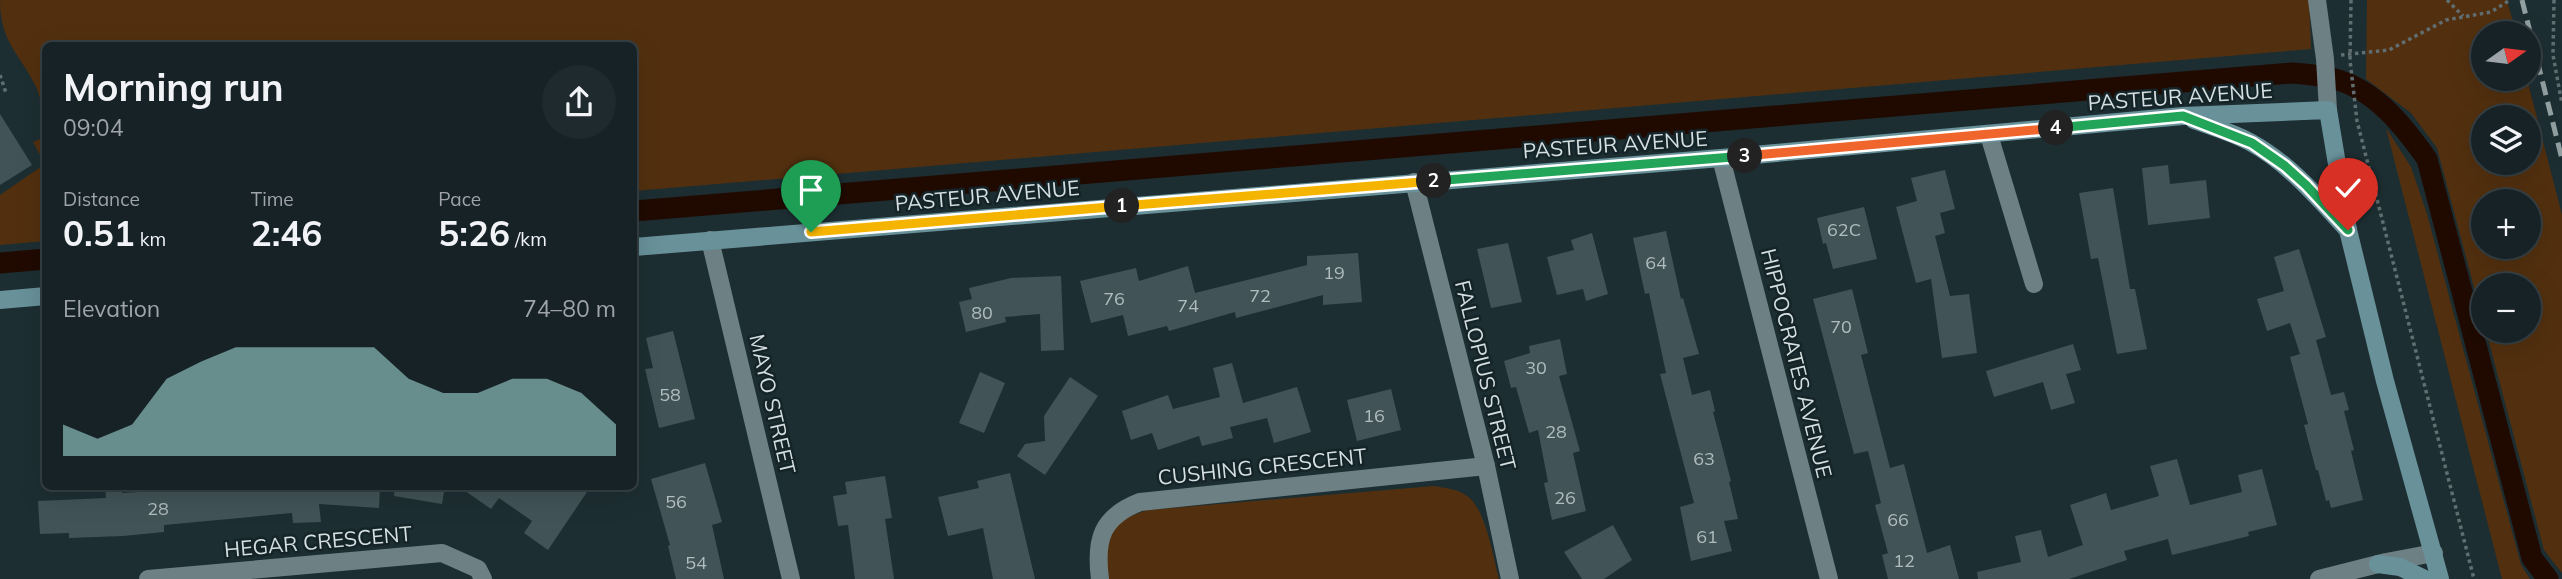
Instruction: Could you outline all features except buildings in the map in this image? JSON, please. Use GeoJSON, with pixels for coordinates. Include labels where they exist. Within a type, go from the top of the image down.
{"type":"FeatureCollection","features":[{"type":"Feature","properties":{"kind":"street"},"geometry":{"type":"LineString","coordinates":[[2317,0],[2328,106],[2348,230],[2385,381],[2440,579]]}},
{"type":"Feature","properties":{"kind":"street","name":"PASTEUR AVENUE"},"geometry":{"type":"LineString","coordinates":[[637,247],[2328,106]]}},
{"type":"Feature","properties":{"kind":"street"},"geometry":{"type":"LineString","coordinates":[[2183,116],[2252,143],[2285,166],[2306,185],[2348,230]]}},
{"type":"Feature","properties":{"kind":"street"},"geometry":{"type":"LineString","coordinates":[[1989,135],[2034,284]]}},
{"type":"Feature","properties":{"kind":"street","name":"HIPPOCRATES AVENUE"},"geometry":{"type":"LineString","coordinates":[[1721,158],[1829,579]]}},
{"type":"Feature","properties":{"kind":"street","name":"FALLOPIUS STREET"},"geometry":{"type":"LineString","coordinates":[[1414,182],[1486,466],[1510,579]]}},
{"type":"Feature","properties":{"kind":"street","name":"MAYO STREET"},"geometry":{"type":"LineString","coordinates":[[710,240],[791,579]]}},
{"type":"Feature","properties":{"kind":"street"},"geometry":{"type":"LineString","coordinates":[[0,300],[42,296]]}},
{"type":"Feature","properties":{"kind":"street","name":"CUSHING CRESCENT"},"geometry":{"type":"LineString","coordinates":[[1100,579],[1097,558],[1099,540],[1107,523],[1122,509],[1140,502],[1486,466]]}},
{"type":"Feature","properties":{"kind":"street","name":"HEGAR CRESCENT"},"geometry":{"type":"LineString","coordinates":[[148,579],[442,553],[478,569],[483,579]]}},
{"type":"Feature","properties":{"kind":"street"},"geometry":{"type":"LineString","coordinates":[[2319,579],[2434,553]]}},
{"type":"Feature","properties":{"kind":"street"},"geometry":{"type":"LineString","coordinates":[[2378,564],[2400,567],[2425,579]]}},
{"type":"Feature","properties":{"kind":"path"},"geometry":{"type":"LineString","coordinates":[[2351,0],[2350,61],[2353,98],[2474,579]]}},
{"type":"Feature","properties":{"kind":"path"},"geometry":{"type":"LineString","coordinates":[[2447,0],[2464,17]]}},
{"type":"Feature","properties":{"kind":"path"},"geometry":{"type":"LineString","coordinates":[[2325,59],[2350,53],[2389,50],[2446,20],[2491,12],[2510,0]]}},
{"type":"Feature","properties":{"kind":"path"},"geometry":{"type":"LineString","coordinates":[[2554,0],[2553,55],[2562,104]]}},
{"type":"Feature","properties":{"kind":"path"},"geometry":{"type":"LineString","coordinates":[[0,75],[6,93]]}},
{"type":"Feature","properties":{"kind":"shaded area"},"geometry":{"type":"Polygon","coordinates":[[[0,0],[2309,0],[2311,49],[637,191],[637,42],[42,42],[42,105],[31,77],[7,38],[0,0]]]}},
{"type":"Feature","properties":{"kind":"shaded area"},"geometry":{"type":"Polygon","coordinates":[[[2367,0],[2507,0],[2513,21],[2471,21],[2471,91],[2530,91],[2534,105],[2471,105],[2471,175],[2541,175],[2541,133],[2562,215],[2562,573],[2544,550],[2489,343],[2541,343],[2541,273],[2471,273],[2471,276],[2437,148],[2411,113],[2366,79],[2367,0]]]}},
{"type":"Feature","properties":{"kind":"shaded area"},"geometry":{"type":"Polygon","coordinates":[[[2386,128],[2411,167],[2427,214],[2521,565],[2530,579],[2502,579],[2386,128]]]}},
{"type":"Feature","properties":{"kind":"shaded area"},"geometry":{"type":"Polygon","coordinates":[[[42,138],[42,158],[33,142],[42,138]]]}},
{"type":"Feature","properties":{"kind":"shaded area"},"geometry":{"type":"Polygon","coordinates":[[[42,166],[42,241],[0,245],[0,195],[42,166]]]}},
{"type":"Feature","properties":{"kind":"shaded area"},"geometry":{"type":"Polygon","coordinates":[[[1434,486],[1460,492],[1474,502],[1488,534],[1499,579],[1108,579],[1106,553],[1111,534],[1124,520],[1148,510],[1434,486]]]}},
{"type":"Feature","properties":{"kind":"waterway"},"geometry":{"type":"LineString","coordinates":[[637,211],[2292,73],[2326,77],[2346,83],[2374,99],[2408,133],[2427,159],[2532,558],[2548,579]]}},
{"type":"Feature","properties":{"kind":"waterway"},"geometry":{"type":"LineString","coordinates":[[0,263],[42,259]]}},
{"type":"Feature","properties":{"kind":"railway"},"geometry":{"type":"LineString","coordinates":[[2522,0],[2562,159]]}},
{"type":"Feature","properties":{"kind":"route"},"geometry":{"type":"LineString","coordinates":[[811,232],[1721,158],[2183,116],[2252,143],[2285,166],[2306,185],[2348,230]]}}]}
